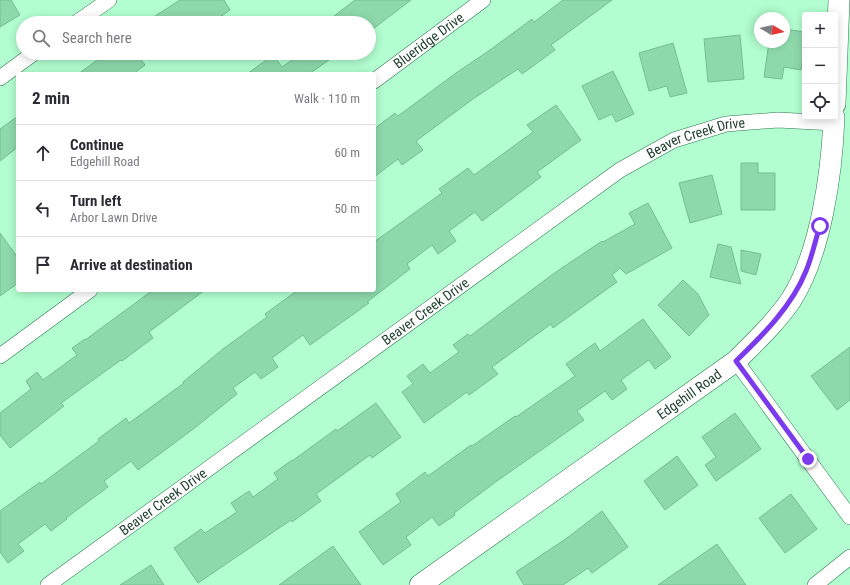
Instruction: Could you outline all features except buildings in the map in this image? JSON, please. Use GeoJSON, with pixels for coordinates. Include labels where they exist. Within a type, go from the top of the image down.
{"type":"FeatureCollection","features":[{"type":"Feature","properties":{"kind":"street"},"geometry":{"type":"LineString","coordinates":[[86,16],[109,0]]}},
{"type":"Feature","properties":{"kind":"street","name":"Blueridge Drive"},"geometry":{"type":"LineString","coordinates":[[376,80],[483,0]]}},
{"type":"Feature","properties":{"kind":"street","name":"Edgehill Road"},"geometry":{"type":"LineString","coordinates":[[836,84],[839,0]]}},
{"type":"Feature","properties":{"kind":"street"},"geometry":{"type":"LineString","coordinates":[[0,78],[24,60]]}},
{"type":"Feature","properties":{"kind":"street","name":"Beaver Creek Drive"},"geometry":{"type":"LineString","coordinates":[[48,585],[620,170],[674,140],[726,124],[802,118]]}},
{"type":"Feature","properties":{"kind":"street","name":"Edgehill Road"},"geometry":{"type":"LineString","coordinates":[[420,585],[736,361],[762,336],[790,300],[806,271],[820,226],[829,175],[834,120]]}},
{"type":"Feature","properties":{"kind":"street"},"geometry":{"type":"LineString","coordinates":[[0,356],[87,292]]}},
{"type":"Feature","properties":{"kind":"street"},"geometry":{"type":"LineString","coordinates":[[736,361],[850,517]]}},
{"type":"Feature","properties":{"kind":"street"},"geometry":{"type":"LineString","coordinates":[[815,585],[850,557]]}},
{"type":"Feature","properties":{"kind":"route"},"geometry":{"type":"LineString","coordinates":[[808,459],[736,361],[762,336],[790,300],[806,271],[820,226]]}}]}
